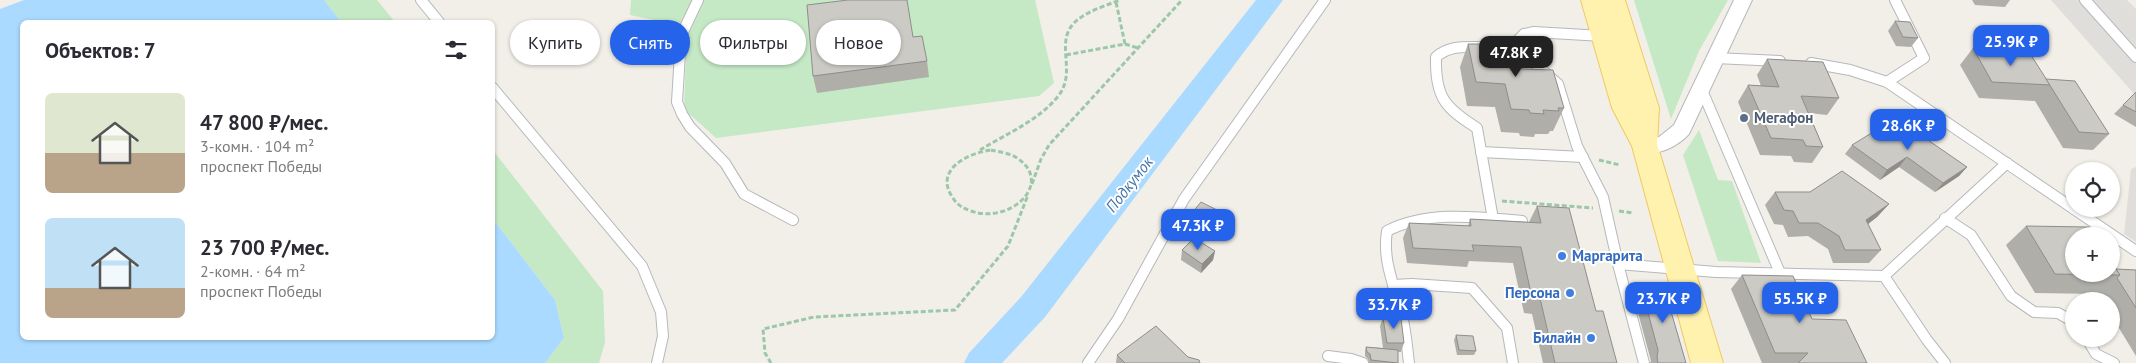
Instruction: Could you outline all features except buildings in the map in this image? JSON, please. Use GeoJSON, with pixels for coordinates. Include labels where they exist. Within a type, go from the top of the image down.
{"type":"FeatureCollection","features":[{"type":"Feature","properties":{"kind":"main road"},"geometry":{"type":"LineString","coordinates":[[1594,0],[1625,108],[1645,146],[1707,363]]}},
{"type":"Feature","properties":{"kind":"main road"},"geometry":{"type":"LineString","coordinates":[[1613,0],[1646,108],[1645,146]]}},
{"type":"Feature","properties":{"kind":"street"},"geometry":{"type":"LineString","coordinates":[[1645,146],[1661,145],[1674,138],[1682,129],[1743,0]]}},
{"type":"Feature","properties":{"kind":"lane"},"geometry":{"type":"LineString","coordinates":[[421,0],[438,20]]}},
{"type":"Feature","properties":{"kind":"lane"},"geometry":{"type":"LineString","coordinates":[[698,0],[682,36],[677,102],[682,114],[690,127],[725,163],[744,194],[793,220]]}},
{"type":"Feature","properties":{"kind":"lane"},"geometry":{"type":"LineString","coordinates":[[1088,363],[1118,319],[1184,199],[1326,0]]}},
{"type":"Feature","properties":{"kind":"lane"},"geometry":{"type":"LineString","coordinates":[[1887,82],[1924,58],[1894,0]]}},
{"type":"Feature","properties":{"kind":"lane"},"geometry":{"type":"LineString","coordinates":[[2085,0],[2136,58]]}},
{"type":"Feature","properties":{"kind":"lane"},"geometry":{"type":"LineString","coordinates":[[1604,36],[1534,32],[1524,34],[1519,38],[1520,48],[1525,55],[1558,84],[1577,146],[1602,197],[1644,363]]}},
{"type":"Feature","properties":{"kind":"lane"},"geometry":{"type":"LineString","coordinates":[[1490,47],[1454,47],[1442,51],[1436,57],[1435,66],[1445,102],[1454,113],[1477,128],[1493,219]]}},
{"type":"Feature","properties":{"kind":"lane"},"geometry":{"type":"LineString","coordinates":[[1507,48],[1520,48]]}},
{"type":"Feature","properties":{"kind":"lane"},"geometry":{"type":"LineString","coordinates":[[1715,58],[1793,61],[1836,66],[1864,73],[1887,82],[2065,203]]}},
{"type":"Feature","properties":{"kind":"lane"},"geometry":{"type":"LineString","coordinates":[[1701,88],[1780,273]]}},
{"type":"Feature","properties":{"kind":"lane"},"geometry":{"type":"LineString","coordinates":[[495,91],[642,266],[661,312],[663,336],[657,363]]}},
{"type":"Feature","properties":{"kind":"lane"},"geometry":{"type":"LineString","coordinates":[[1481,152],[1583,157]]}},
{"type":"Feature","properties":{"kind":"lane"},"geometry":{"type":"LineString","coordinates":[[1618,264],[1680,269],[1884,276],[2007,163]]}},
{"type":"Feature","properties":{"kind":"lane"},"geometry":{"type":"LineString","coordinates":[[2086,217],[2136,251]]}},
{"type":"Feature","properties":{"kind":"lane"},"geometry":{"type":"LineString","coordinates":[[1409,363],[1403,318],[1393,285],[1384,242],[1387,231],[1397,224],[1427,218],[1522,221]]}},
{"type":"Feature","properties":{"kind":"lane"},"geometry":{"type":"LineString","coordinates":[[1945,218],[1971,235],[2011,296],[2034,312],[2058,313],[2065,317]]}},
{"type":"Feature","properties":{"kind":"lane"},"geometry":{"type":"LineString","coordinates":[[1884,276],[1927,340],[1945,363]]}},
{"type":"Feature","properties":{"kind":"lane"},"geometry":{"type":"LineString","coordinates":[[1393,285],[1412,284],[1472,288],[1507,328],[1512,363]]}},
{"type":"Feature","properties":{"kind":"lane"},"geometry":{"type":"LineString","coordinates":[[2092,347],[2096,354],[2114,363]]}},
{"type":"Feature","properties":{"kind":"lane"},"geometry":{"type":"LineString","coordinates":[[1328,356],[1351,358],[1363,363]]}},
{"type":"Feature","properties":{"kind":"path"},"geometry":{"type":"LineString","coordinates":[[772,363],[765,353],[763,329],[814,317],[955,310],[1008,246],[1048,145],[1182,0]]}},
{"type":"Feature","properties":{"kind":"path"},"geometry":{"type":"LineString","coordinates":[[1028,195],[1020,204],[1008,211],[995,214],[980,214],[967,211],[956,204],[949,195],[947,184],[949,174],[960,160],[1033,117],[1056,97],[1065,85],[1068,70],[1064,43],[1067,33],[1080,16],[1118,1],[1125,44]]}},
{"type":"Feature","properties":{"kind":"path"},"geometry":{"type":"LineString","coordinates":[[1066,55],[1125,44],[1138,48]]}},
{"type":"Feature","properties":{"kind":"path"},"geometry":{"type":"LineString","coordinates":[[978,151],[1005,151],[1017,156],[1026,164],[1031,174],[1032,184]]}},
{"type":"Feature","properties":{"kind":"path"},"geometry":{"type":"LineString","coordinates":[[1583,157],[1620,165]]}},
{"type":"Feature","properties":{"kind":"path"},"geometry":{"type":"LineString","coordinates":[[1491,201],[1605,208],[1633,213]]}},
{"type":"Feature","properties":{"kind":"shaded area"},"geometry":{"type":"Polygon","coordinates":[[[2051,0],[2127,0],[2136,9],[2136,96],[2051,0]]]}},
{"type":"Feature","properties":{"kind":"shaded area"},"geometry":{"type":"Polygon","coordinates":[[[2136,167],[2136,242],[2124,234],[2131,169],[2136,167]]]}},
{"type":"Feature","properties":{"kind":"green space"},"geometry":{"type":"Polygon","coordinates":[[[324,0],[377,0],[393,20],[339,20],[324,0]]]}},
{"type":"Feature","properties":{"kind":"green space"},"geometry":{"type":"Polygon","coordinates":[[[631,0],[1035,0],[1054,83],[1039,96],[716,138],[684,109],[686,65],[690,65],[690,20],[654,20],[630,15],[631,0]]]}},
{"type":"Feature","properties":{"kind":"green space"},"geometry":{"type":"Polygon","coordinates":[[[1634,0],[1728,0],[1699,51],[1671,119],[1634,0]]]}},
{"type":"Feature","properties":{"kind":"green space"},"geometry":{"type":"Polygon","coordinates":[[[1699,130],[1718,180],[1732,181],[1761,263],[1718,261],[1683,155],[1699,130]]]}},
{"type":"Feature","properties":{"kind":"green space"},"geometry":{"type":"Polygon","coordinates":[[[495,153],[603,291],[605,342],[599,363],[545,363],[564,338],[555,300],[495,222],[495,153]]]}},
{"type":"Feature","properties":{"kind":"water"},"geometry":{"type":"Polygon","coordinates":[[[24,0],[324,0],[339,20],[20,20],[20,340],[495,340],[495,222],[555,300],[564,338],[545,363],[0,363],[0,9],[24,0]]]}},
{"type":"Feature","properties":{"kind":"waterway","name":"Подкумок"},"geometry":{"type":"LineString","coordinates":[[981,363],[1033,307],[1270,0]]}},
{"type":"Feature","properties":{"kind":"place","name":"Мегафон"},"geometry":{"type":"Point","coordinates":[1744,118]}},
{"type":"Feature","properties":{"kind":"place","name":"Маргарита"},"geometry":{"type":"Point","coordinates":[1562,256]}},
{"type":"Feature","properties":{"kind":"place","name":"Персона"},"geometry":{"type":"Point","coordinates":[1570,293]}},
{"type":"Feature","properties":{"kind":"place","name":"Билайн"},"geometry":{"type":"Point","coordinates":[1591,338]}}]}
